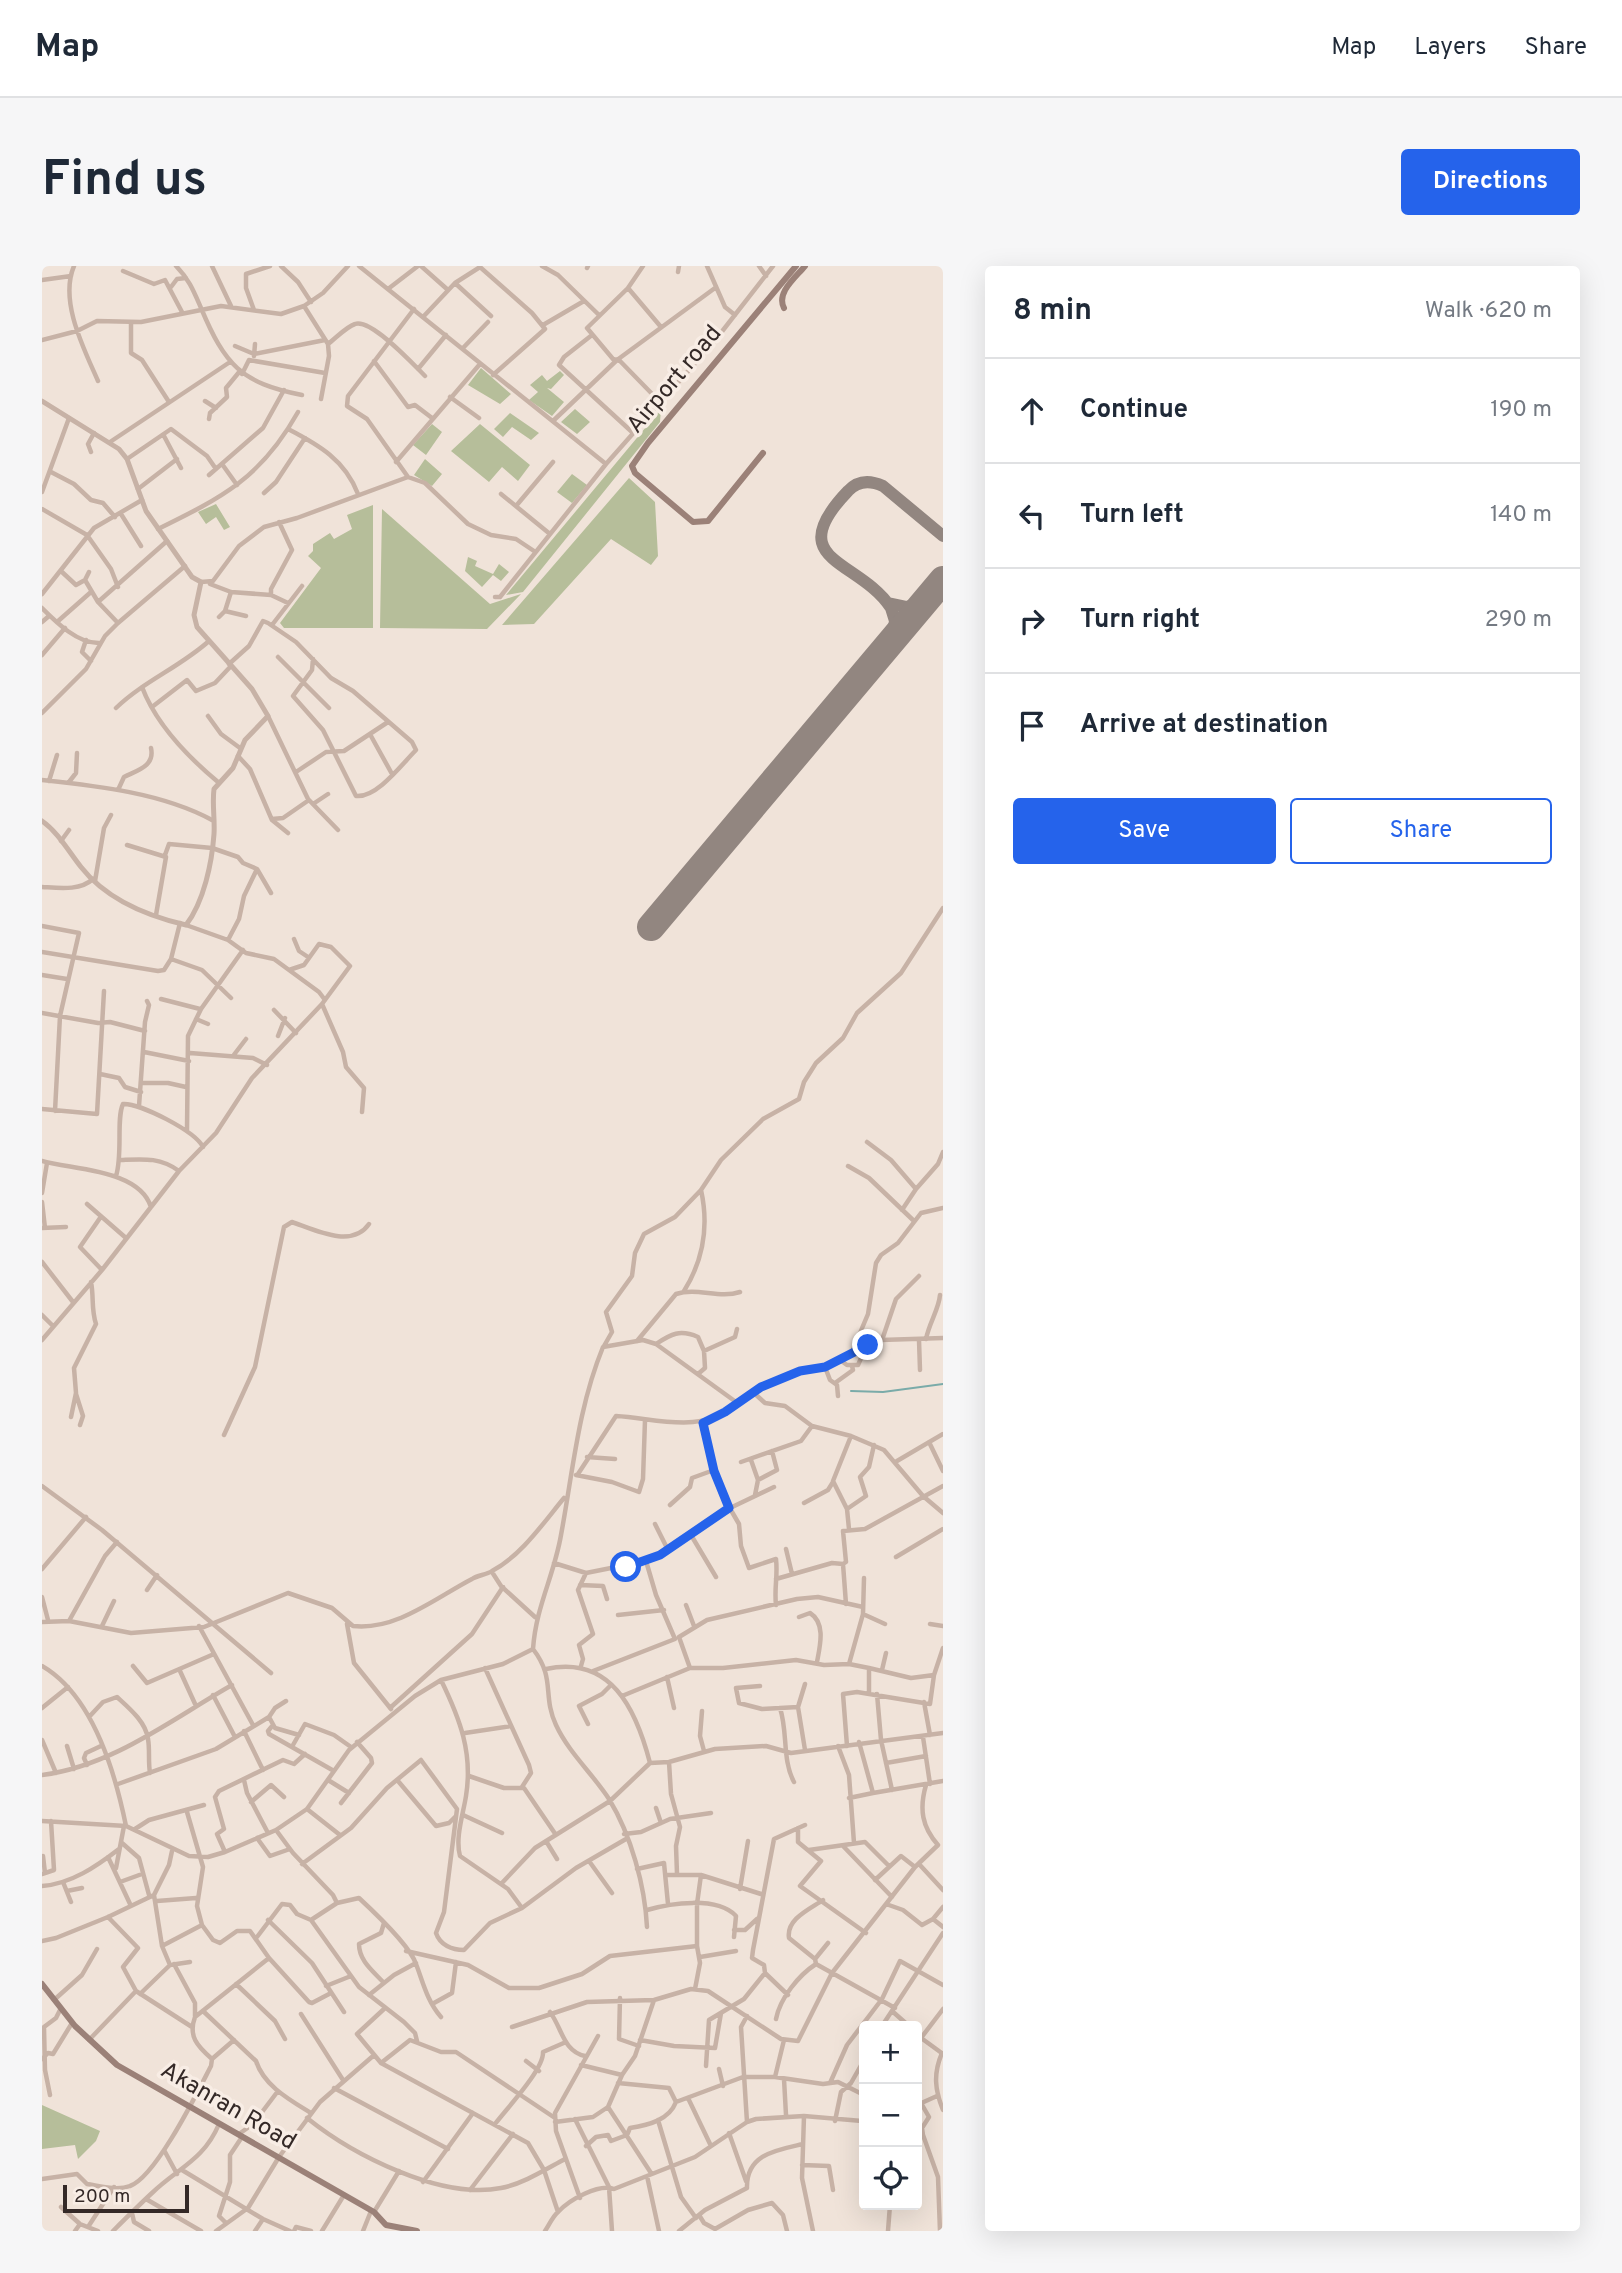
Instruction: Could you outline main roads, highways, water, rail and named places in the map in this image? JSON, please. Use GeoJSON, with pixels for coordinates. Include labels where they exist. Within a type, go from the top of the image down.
{"type":"FeatureCollection","features":[{"type":"Feature","properties":{"kind":"main road","name":"Airport road"},"geometry":{"type":"LineString","coordinates":[[763,453],[708,522],[702,524],[694,522],[635,474],[632,466],[648,443],[796,266]]}},
{"type":"Feature","properties":{"kind":"main road"},"geometry":{"type":"LineString","coordinates":[[763,306],[783,308],[785,290],[806,266]]}},
{"type":"Feature","properties":{"kind":"main road","name":"Akanran Road"},"geometry":{"type":"LineString","coordinates":[[42,1984],[72,2023],[117,2065],[372,2211],[385,2228],[417,2231]]}},
{"type":"Feature","properties":{"kind":"waterway"},"geometry":{"type":"LineString","coordinates":[[851,1391],[883,1392],[943,1384]]}}]}
